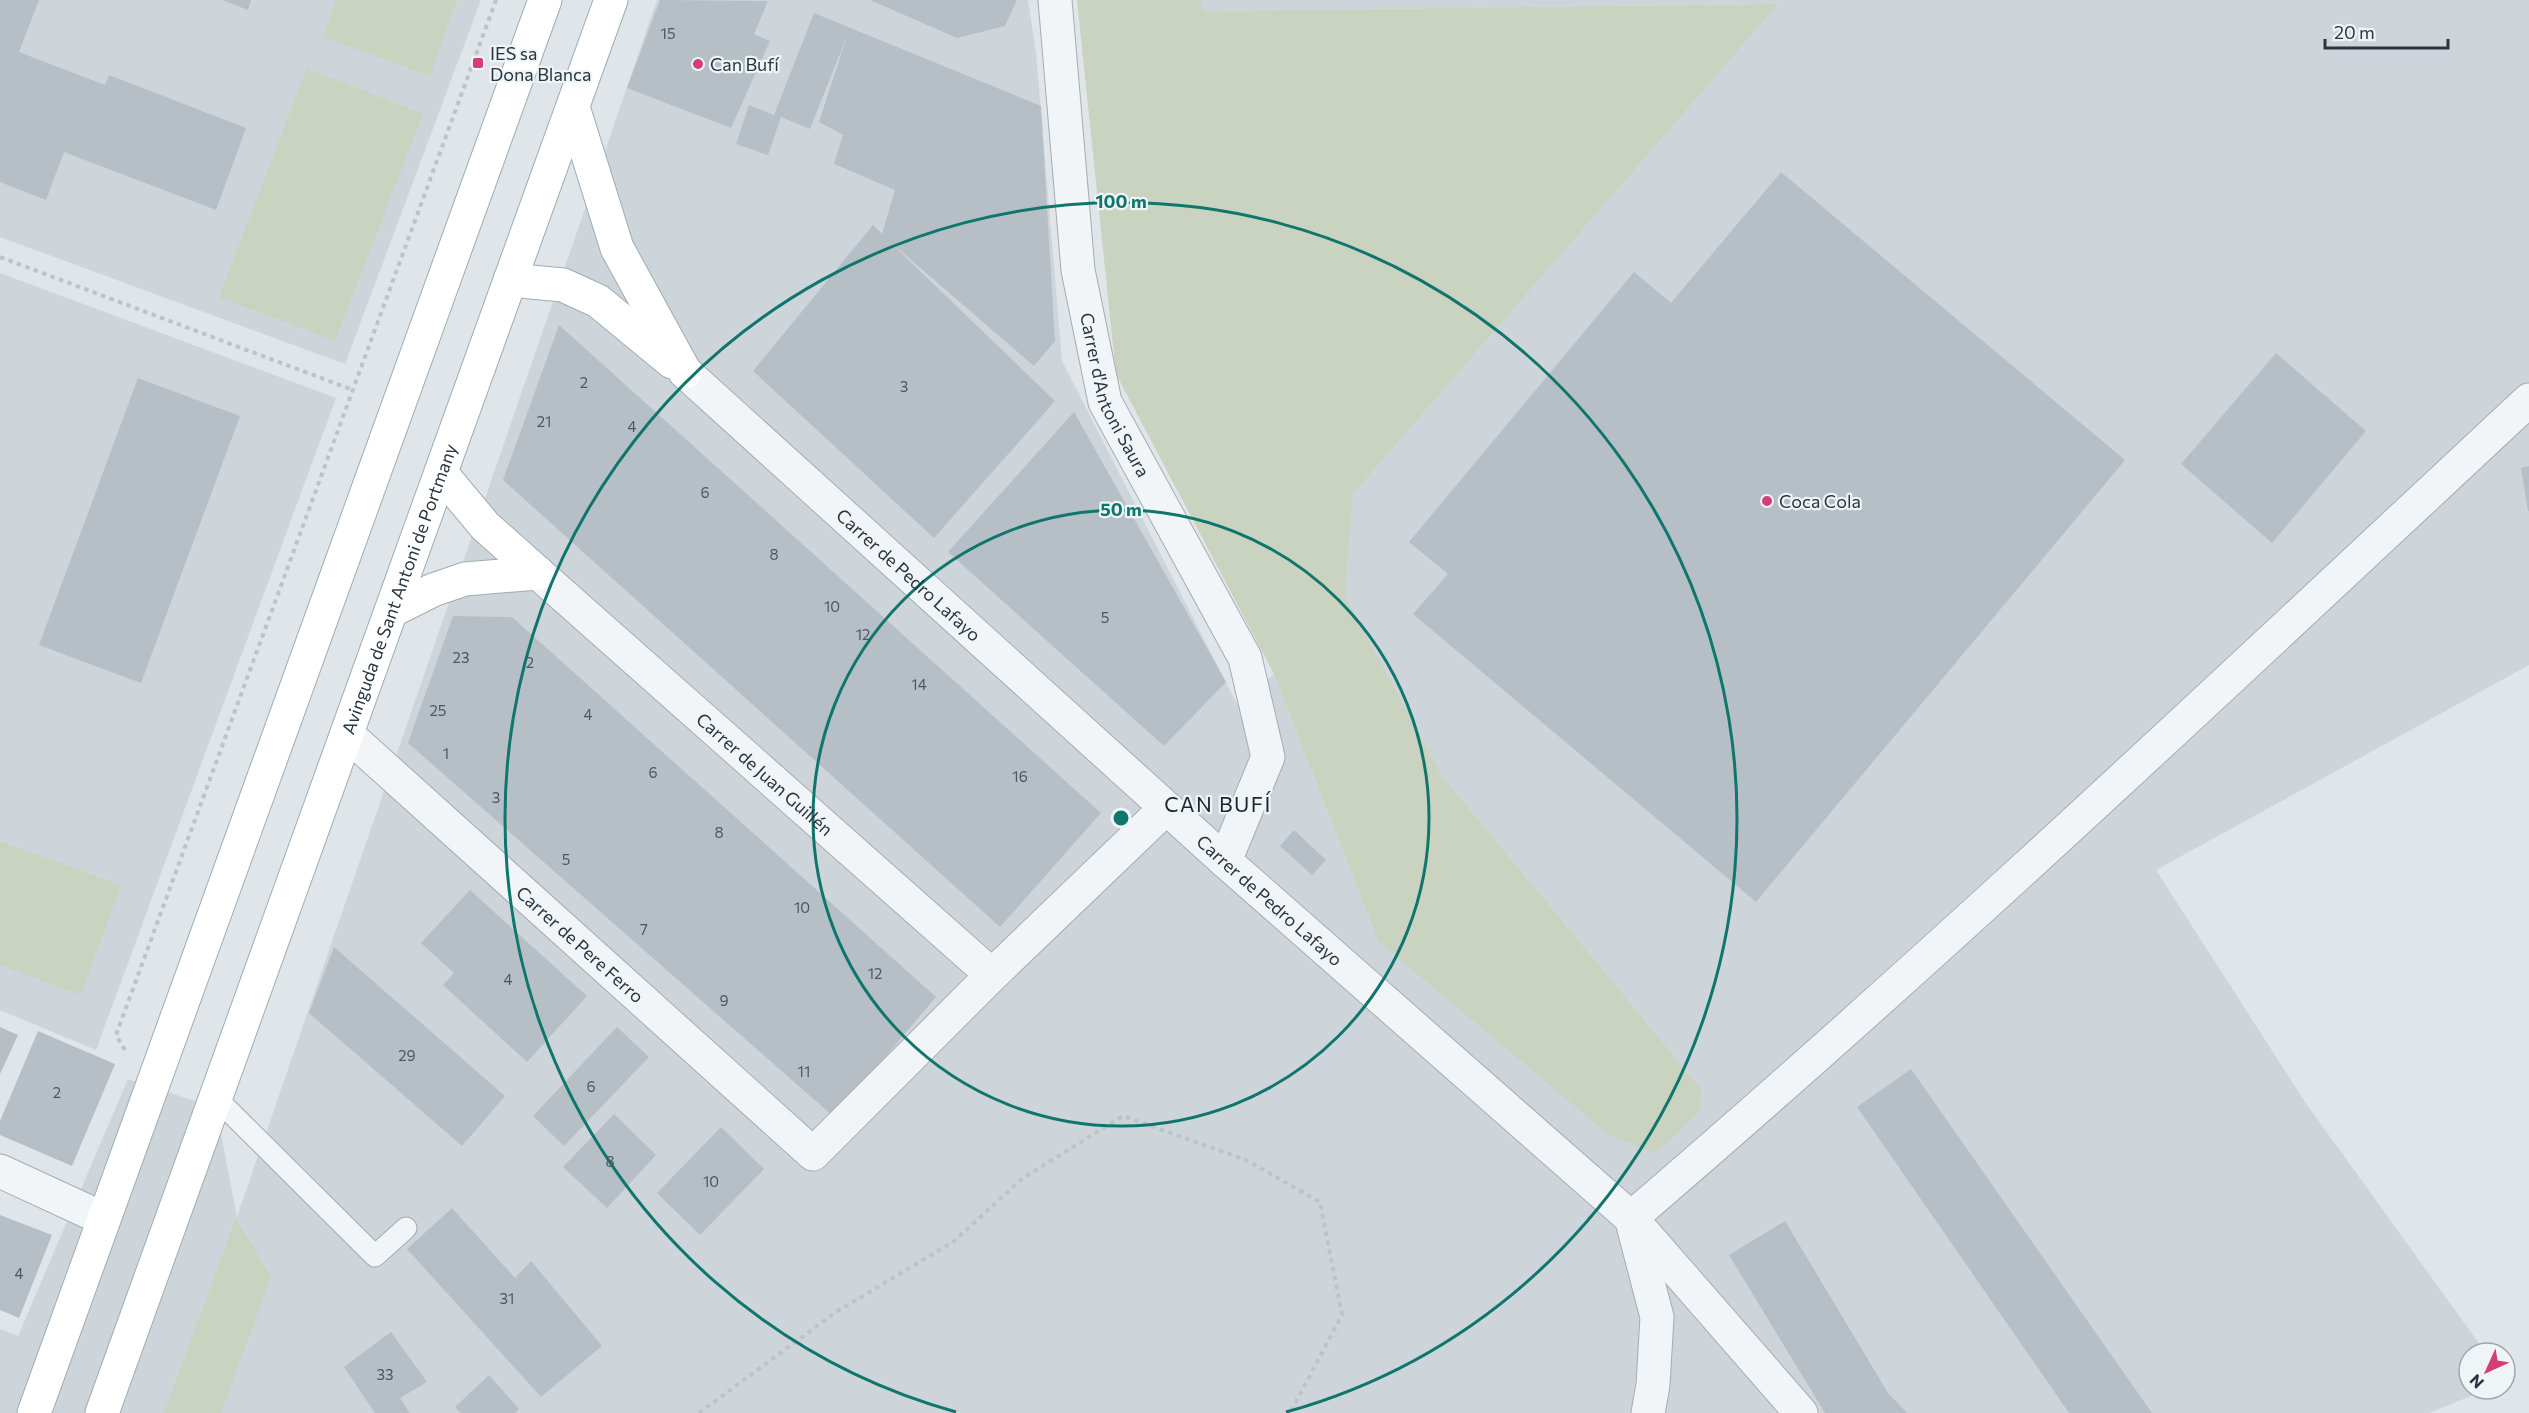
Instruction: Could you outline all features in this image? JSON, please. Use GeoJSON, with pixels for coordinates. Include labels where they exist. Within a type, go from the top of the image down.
{"type":"FeatureCollection","features":[{"type":"Feature","properties":{"kind":"main road"},"geometry":{"type":"LineString","coordinates":[[34,1413],[545,0]]}},
{"type":"Feature","properties":{"kind":"main road","name":"Avinguda de Sant Antoni de Portmany"},"geometry":{"type":"LineString","coordinates":[[102,1413],[611,0]]}},
{"type":"Feature","properties":{"kind":"main road"},"geometry":{"type":"LineString","coordinates":[[573,107],[617,248],[685,372]]}},
{"type":"Feature","properties":{"kind":"main road"},"geometry":{"type":"LineString","coordinates":[[510,280],[563,285],[598,301],[685,372]]}},
{"type":"Feature","properties":{"kind":"main road"},"geometry":{"type":"LineString","coordinates":[[441,473],[485,526],[538,573]]}},
{"type":"Feature","properties":{"kind":"main road"},"geometry":{"type":"LineString","coordinates":[[391,612],[433,590],[465,579],[538,573]]}},
{"type":"Feature","properties":{"kind":"street","name":"Carrer d'Antoni Saura"},"geometry":{"type":"LineString","coordinates":[[1055,0],[1078,270],[1105,402],[1245,658],[1268,757],[1225,861]]}},
{"type":"Feature","properties":{"kind":"street","name":"Carrer de Pedro Lafayo"},"geometry":{"type":"LineString","coordinates":[[685,372],[1225,861],[1631,1218],[1801,1413]]}},
{"type":"Feature","properties":{"kind":"street"},"geometry":{"type":"LineString","coordinates":[[1648,1413],[1653,1385],[1657,1317],[1631,1218],[1771,1097],[2023,871],[2529,400]]}},
{"type":"Feature","properties":{"kind":"street","name":"Carrer de Juan Guillén"},"geometry":{"type":"LineString","coordinates":[[538,573],[992,975]]}},
{"type":"Feature","properties":{"kind":"street","name":"Carrer de Pere Ferro"},"geometry":{"type":"LineString","coordinates":[[347,734],[813,1154],[992,975]]}},
{"type":"Feature","properties":{"kind":"street"},"geometry":{"type":"LineString","coordinates":[[992,975],[1167,808]]}},
{"type":"Feature","properties":{"kind":"street"},"geometry":{"type":"LineString","coordinates":[[0,1171],[104,1219]]}},
{"type":"Feature","properties":{"kind":"lane"},"geometry":{"type":"LineString","coordinates":[[216,1098],[375,1257],[406,1228]]}},
{"type":"Feature","properties":{"kind":"path"},"geometry":{"type":"LineString","coordinates":[[128,1056],[116,1035],[496,0]]}},
{"type":"Feature","properties":{"kind":"path"},"geometry":{"type":"LineString","coordinates":[[0,257],[353,390]]}},
{"type":"Feature","properties":{"kind":"path"},"geometry":{"type":"LineString","coordinates":[[699,1413],[836,1312],[953,1242],[1023,1178],[1123,1116],[1246,1161],[1320,1202],[1342,1315],[1290,1413]]}},
{"type":"Feature","properties":{"kind":"shaded area"},"geometry":{"type":"Polygon","coordinates":[[[0,0],[481,0],[345,364],[0,237],[0,0]]]}},
{"type":"Feature","properties":{"kind":"shaded area"},"geometry":{"type":"Polygon","coordinates":[[[657,0],[1028,0],[1036,53],[1062,361],[1237,704],[1274,674],[1378,941],[1701,1088],[1442,776],[1345,595],[1353,494],[1777,4],[1201,11],[1201,0],[2529,0],[2529,665],[2156,870],[2305,1102],[2477,1341],[2457,1341],[2458,1401],[2429,1413],[0,1413],[0,1329],[18,1336],[128,1079],[216,1108],[237,1217],[657,0]]]}},
{"type":"Feature","properties":{"kind":"shaded area"},"geometry":{"type":"Polygon","coordinates":[[[0,273],[336,398],[96,1050],[0,1010],[0,273]]]}},
{"type":"Feature","properties":{"kind":"green space"},"geometry":{"type":"Polygon","coordinates":[[[336,0],[457,0],[430,76],[323,37],[336,0]]]}},
{"type":"Feature","properties":{"kind":"green space"},"geometry":{"type":"Polygon","coordinates":[[[1077,0],[1201,0],[1202,11],[1778,4],[1353,494],[1345,595],[1442,776],[1701,1088],[1699,1112],[1656,1153],[1609,1135],[1378,941],[1274,674],[1116,374],[1077,0]]]}},
{"type":"Feature","properties":{"kind":"green space"},"geometry":{"type":"Polygon","coordinates":[[[307,68],[423,114],[335,341],[219,297],[307,68]]]}},
{"type":"Feature","properties":{"kind":"green space"},"geometry":{"type":"Polygon","coordinates":[[[0,841],[121,885],[81,995],[0,965],[0,841]]]}},
{"type":"Feature","properties":{"kind":"green space"},"geometry":{"type":"Polygon","coordinates":[[[236,1218],[271,1277],[221,1413],[164,1413],[236,1218]]]}},
{"type":"Feature","properties":{"kind":"building"},"geometry":{"type":"Polygon","coordinates":[[[0,0],[39,0],[19,52],[105,85],[109,75],[246,128],[216,210],[64,152],[46,200],[0,182],[0,0]]]}},
{"type":"Feature","properties":{"kind":"building"},"geometry":{"type":"Polygon","coordinates":[[[222,0],[251,0],[248,10],[222,0]]]}},
{"type":"Feature","properties":{"kind":"building","name":"Can Bufí"},"geometry":{"type":"Polygon","coordinates":[[[660,0],[768,1],[754,34],[770,41],[731,128],[627,88],[660,0]]]}},
{"type":"Feature","properties":{"kind":"building"},"geometry":{"type":"Polygon","coordinates":[[[870,0],[1017,0],[1005,26],[957,38],[870,0]]]}},
{"type":"Feature","properties":{"kind":"building"},"geometry":{"type":"Polygon","coordinates":[[[814,13],[1041,106],[1055,341],[1034,366],[890,242],[1055,401],[934,538],[753,371],[873,225],[882,234],[895,190],[834,164],[843,135],[819,122],[847,36],[810,129],[781,117],[768,155],[736,144],[749,105],[774,115],[814,13]]]}},
{"type":"Feature","properties":{"kind":"building","name":"Coca Cola"},"geometry":{"type":"Polygon","coordinates":[[[1781,172],[2125,460],[1756,902],[1413,614],[1448,574],[1409,542],[1634,272],[1671,303],[1781,172]]]}},
{"type":"Feature","properties":{"kind":"building"},"geometry":{"type":"Polygon","coordinates":[[[559,325],[1101,813],[1000,927],[503,480],[559,325]]]}},
{"type":"Feature","properties":{"kind":"building"},"geometry":{"type":"Polygon","coordinates":[[[2276,353],[2366,431],[2272,543],[2181,464],[2276,353]]]}},
{"type":"Feature","properties":{"kind":"building"},"geometry":{"type":"Polygon","coordinates":[[[138,378],[240,416],[141,683],[39,645],[138,378]]]}},
{"type":"Feature","properties":{"kind":"building"},"geometry":{"type":"Polygon","coordinates":[[[1074,412],[1226,682],[1164,746],[948,552],[1074,412]]]}},
{"type":"Feature","properties":{"kind":"building"},"geometry":{"type":"Polygon","coordinates":[[[2529,466],[2529,511],[2528,511],[2521,468],[2529,466]]]}},
{"type":"Feature","properties":{"kind":"building"},"geometry":{"type":"Polygon","coordinates":[[[453,616],[512,617],[936,997],[834,1117],[408,743],[453,616]]]}},
{"type":"Feature","properties":{"kind":"building"},"geometry":{"type":"Polygon","coordinates":[[[1294,830],[1326,860],[1312,875],[1280,846],[1294,830]]]}},
{"type":"Feature","properties":{"kind":"building"},"geometry":{"type":"Polygon","coordinates":[[[470,890],[587,996],[527,1062],[443,985],[454,973],[421,943],[470,890]]]}},
{"type":"Feature","properties":{"kind":"building"},"geometry":{"type":"Polygon","coordinates":[[[334,947],[505,1096],[462,1146],[309,1013],[334,947]]]}},
{"type":"Feature","properties":{"kind":"building"},"geometry":{"type":"Polygon","coordinates":[[[0,1027],[18,1035],[0,1074],[0,1027]]]}},
{"type":"Feature","properties":{"kind":"building"},"geometry":{"type":"Polygon","coordinates":[[[617,1027],[649,1057],[564,1146],[533,1116],[617,1027]]]}},
{"type":"Feature","properties":{"kind":"building"},"geometry":{"type":"Polygon","coordinates":[[[38,1031],[115,1064],[72,1166],[0,1135],[0,1121],[38,1031]]]}},
{"type":"Feature","properties":{"kind":"building"},"geometry":{"type":"Polygon","coordinates":[[[1911,1069],[2152,1413],[2069,1413],[1857,1107],[1911,1069]]]}},
{"type":"Feature","properties":{"kind":"building"},"geometry":{"type":"Polygon","coordinates":[[[614,1114],[656,1155],[607,1208],[563,1167],[614,1114]]]}},
{"type":"Feature","properties":{"kind":"building"},"geometry":{"type":"Polygon","coordinates":[[[721,1127],[764,1169],[700,1235],[657,1193],[721,1127]]]}},
{"type":"Feature","properties":{"kind":"building"},"geometry":{"type":"Polygon","coordinates":[[[452,1208],[515,1278],[531,1261],[602,1346],[541,1397],[407,1249],[452,1208]]]}},
{"type":"Feature","properties":{"kind":"building"},"geometry":{"type":"Polygon","coordinates":[[[0,1215],[52,1235],[19,1318],[0,1310],[0,1215]]]}},
{"type":"Feature","properties":{"kind":"building"},"geometry":{"type":"Polygon","coordinates":[[[1785,1221],[1888,1393],[1907,1413],[1825,1413],[1729,1255],[1785,1221]]]}},
{"type":"Feature","properties":{"kind":"building"},"geometry":{"type":"Polygon","coordinates":[[[391,1332],[427,1382],[400,1398],[410,1413],[375,1413],[344,1367],[391,1332]]]}},
{"type":"Feature","properties":{"kind":"building"},"geometry":{"type":"Polygon","coordinates":[[[489,1375],[519,1409],[515,1413],[461,1413],[455,1407],[489,1375]]]}},
{"type":"Feature","properties":{"kind":"place","name":"IES sa Dona Blanca"},"geometry":{"type":"Point","coordinates":[478,63]}},
{"type":"Feature","properties":{"kind":"place","name":"Can Bufí"},"geometry":{"type":"Point","coordinates":[698,64]}},
{"type":"Feature","properties":{"kind":"place","name":"Coca Cola"},"geometry":{"type":"Point","coordinates":[1767,501]}},
{"type":"Feature","properties":{"kind":"district","name":"CAN BUFÍ"},"geometry":{"type":"Point","coordinates":[1218,803]}}]}
